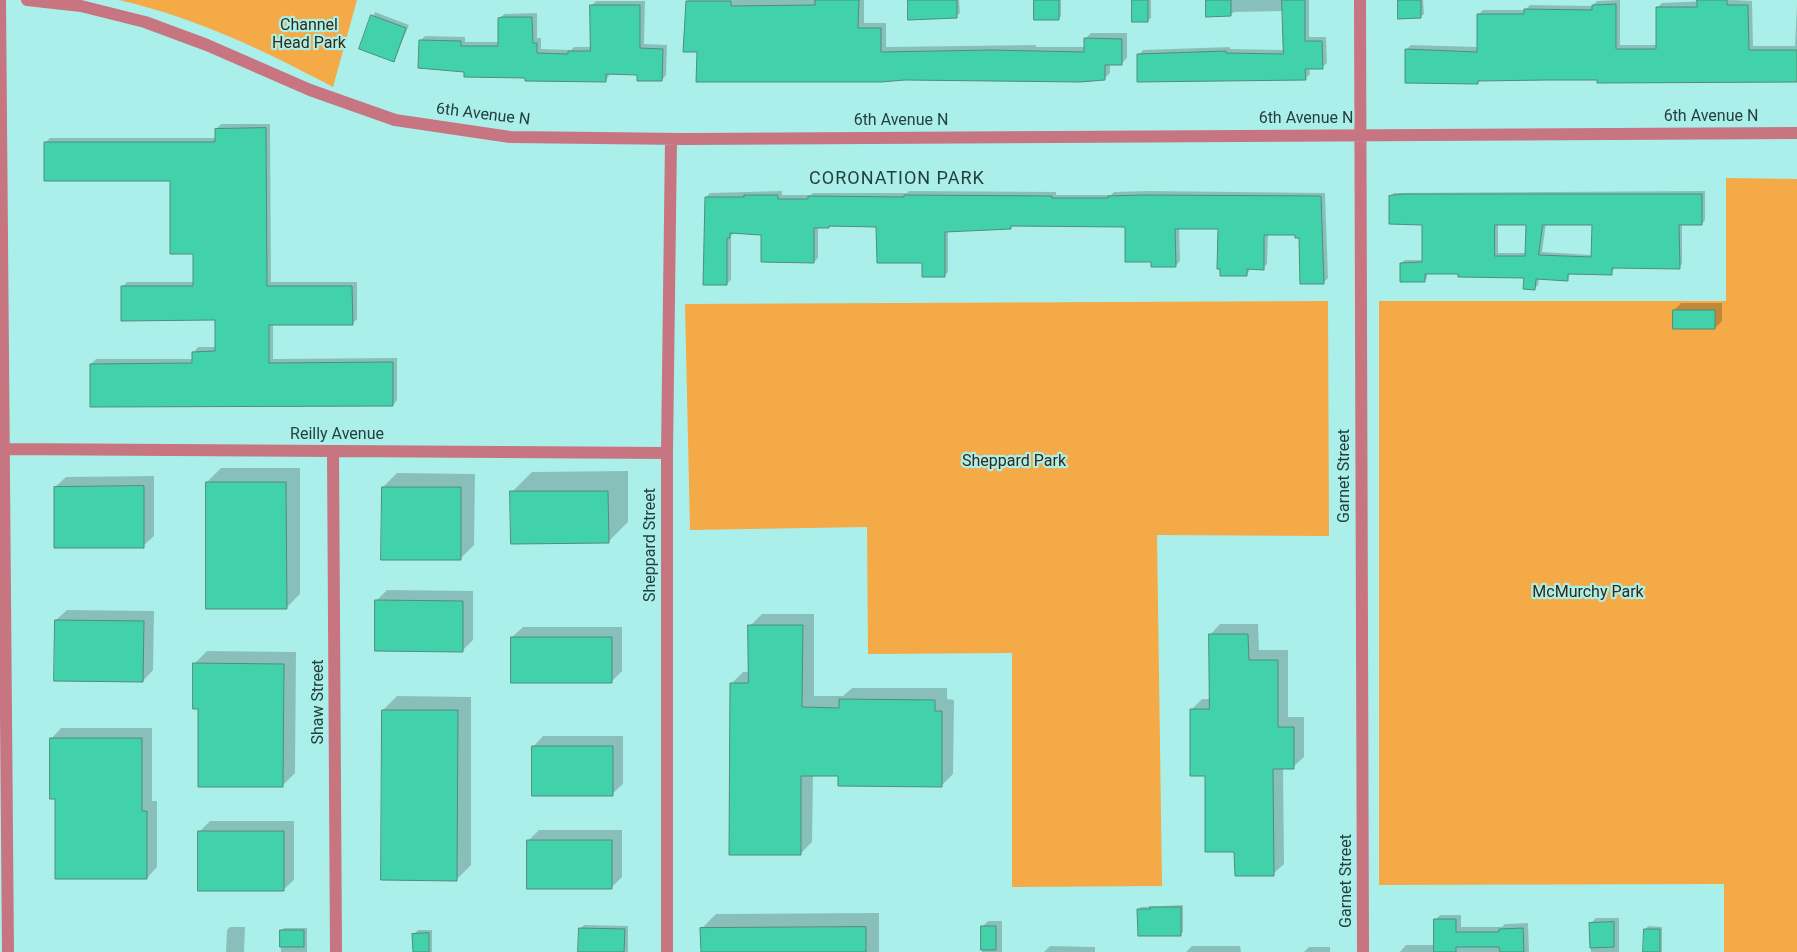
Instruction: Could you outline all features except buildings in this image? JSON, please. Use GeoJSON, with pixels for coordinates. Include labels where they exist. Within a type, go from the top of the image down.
{"type":"FeatureCollection","features":[{"type":"Feature","properties":{"kind":"street"},"geometry":{"type":"LineString","coordinates":[[0,0],[6,449],[8,952]]}},
{"type":"Feature","properties":{"kind":"street","name":"6th Avenue N"},"geometry":{"type":"LineString","coordinates":[[27,0],[81,6],[145,22],[207,45],[310,90],[395,120],[510,137],[671,138],[1797,133]]}},
{"type":"Feature","properties":{"kind":"street","name":"Garnet Street"},"geometry":{"type":"LineString","coordinates":[[1360,0],[1363,952]]}},
{"type":"Feature","properties":{"kind":"street","name":"Sheppard Street"},"geometry":{"type":"LineString","coordinates":[[667,952],[671,138]]}},
{"type":"Feature","properties":{"kind":"street","name":"Reilly Avenue"},"geometry":{"type":"LineString","coordinates":[[6,449],[668,453]]}},
{"type":"Feature","properties":{"kind":"street","name":"Shaw Street"},"geometry":{"type":"LineString","coordinates":[[333,451],[336,952]]}},
{"type":"Feature","properties":{"kind":"green space","name":"Channel Head Park"},"geometry":{"type":"Polygon","coordinates":[[[119,0],[357,0],[333,87],[229,36],[176,16],[119,0]]]}},
{"type":"Feature","properties":{"kind":"green space","name":"McMurchy Park"},"geometry":{"type":"Polygon","coordinates":[[[1726,178],[1797,179],[1797,952],[1724,952],[1724,884],[1379,885],[1379,301],[1726,301],[1726,178]]]}},
{"type":"Feature","properties":{"kind":"green space","name":"Sheppard Park"},"geometry":{"type":"Polygon","coordinates":[[[1328,301],[1329,536],[1157,535],[1162,886],[1012,887],[1012,653],[868,654],[867,527],[690,530],[685,304],[1328,301]]]}},
{"type":"Feature","properties":{"kind":"district","name":"CORONATION PARK"},"geometry":{"type":"Point","coordinates":[897,179]}}]}
